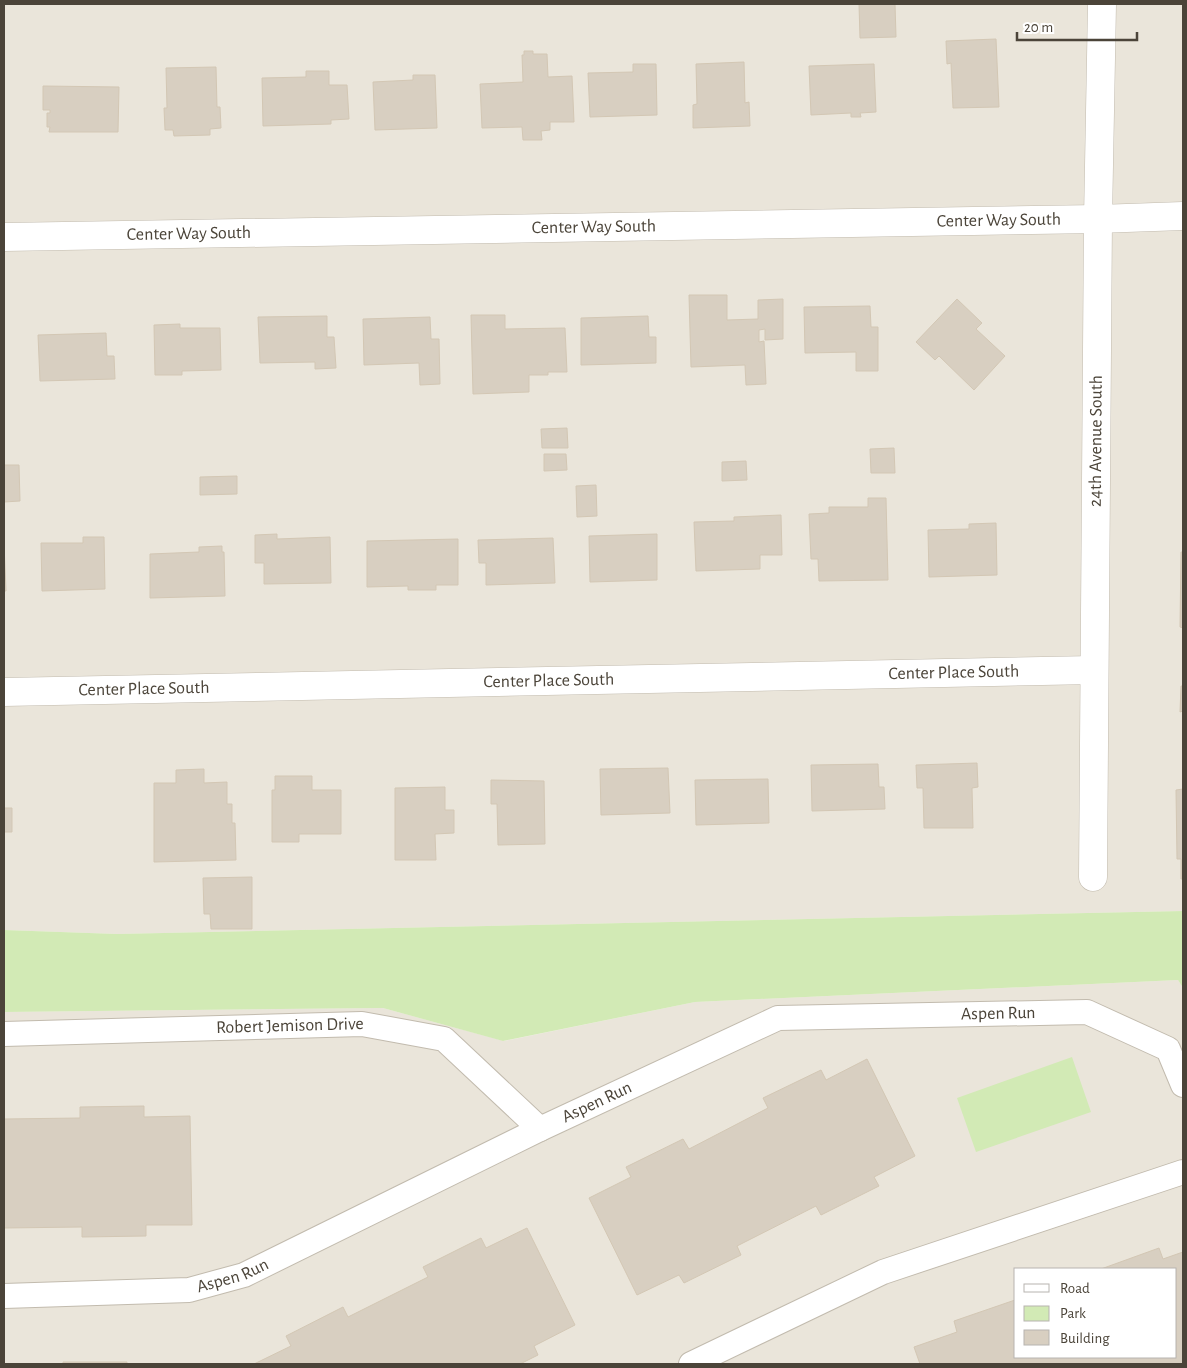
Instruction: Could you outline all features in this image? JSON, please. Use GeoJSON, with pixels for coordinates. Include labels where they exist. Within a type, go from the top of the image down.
{"type":"FeatureCollection","features":[{"type":"Feature","properties":{"kind":"street","name":"24th Avenue South"},"geometry":{"type":"LineString","coordinates":[[1093,877],[1098,219],[1102,4]]}},
{"type":"Feature","properties":{"kind":"street","name":"Center Way South"},"geometry":{"type":"LineString","coordinates":[[4,237],[1183,216]]}},
{"type":"Feature","properties":{"kind":"street","name":"Center Place South"},"geometry":{"type":"LineString","coordinates":[[4,692],[1094,670]]}},
{"type":"Feature","properties":{"kind":"lane","name":"Aspen Run"},"geometry":{"type":"LineString","coordinates":[[4,1296],[189,1290],[244,1276],[540,1130],[778,1018],[1087,1012],[1168,1049],[1183,1085]]}},
{"type":"Feature","properties":{"kind":"lane","name":"Robert Jemison Drive"},"geometry":{"type":"LineString","coordinates":[[4,1034],[362,1024],[444,1039],[540,1130]]}},
{"type":"Feature","properties":{"kind":"lane"},"geometry":{"type":"LineString","coordinates":[[691,1364],[883,1272],[1183,1172]]}},
{"type":"Feature","properties":{"kind":"shaded area"},"geometry":{"type":"Polygon","coordinates":[[[4,4],[1183,4],[1183,911],[117,934],[4,930],[4,4]]]}},
{"type":"Feature","properties":{"kind":"shaded area"},"geometry":{"type":"Polygon","coordinates":[[[1178,980],[1183,988],[1183,1364],[4,1364],[4,1012],[383,1008],[504,1041],[695,1002],[1178,980]]]}},
{"type":"Feature","properties":{"kind":"green space"},"geometry":{"type":"Polygon","coordinates":[[[1183,911],[1183,988],[1178,980],[695,1002],[503,1041],[383,1008],[4,1012],[4,930],[117,934],[1183,911]]]}},
{"type":"Feature","properties":{"kind":"green space"},"geometry":{"type":"Polygon","coordinates":[[[1072,1057],[1091,1112],[976,1152],[957,1098],[1072,1057]]]}},
{"type":"Feature","properties":{"kind":"building"},"geometry":{"type":"Polygon","coordinates":[[[859,4],[895,4],[896,37],[860,38],[859,4]]]}},
{"type":"Feature","properties":{"kind":"building"},"geometry":{"type":"Polygon","coordinates":[[[996,39],[999,107],[953,108],[951,63],[947,64],[946,41],[996,39]]]}},
{"type":"Feature","properties":{"kind":"building"},"geometry":{"type":"Polygon","coordinates":[[[524,51],[533,51],[533,54],[547,54],[548,77],[572,76],[574,122],[550,122],[550,130],[541,131],[542,140],[523,140],[522,127],[482,128],[480,84],[523,82],[522,55],[524,55],[524,51]]]}},
{"type":"Feature","properties":{"kind":"building"},"geometry":{"type":"Polygon","coordinates":[[[744,62],[745,103],[749,102],[750,126],[693,128],[693,105],[697,104],[696,64],[744,62]]]}},
{"type":"Feature","properties":{"kind":"building"},"geometry":{"type":"Polygon","coordinates":[[[633,64],[656,64],[657,115],[590,117],[588,73],[633,72],[633,64]]]}},
{"type":"Feature","properties":{"kind":"building"},"geometry":{"type":"Polygon","coordinates":[[[874,64],[876,112],[860,113],[861,117],[851,117],[851,113],[811,115],[809,66],[874,64]]]}},
{"type":"Feature","properties":{"kind":"building"},"geometry":{"type":"Polygon","coordinates":[[[216,67],[217,107],[220,107],[221,128],[210,129],[210,135],[174,136],[173,130],[165,130],[164,108],[167,108],[166,68],[216,67]]]}},
{"type":"Feature","properties":{"kind":"building"},"geometry":{"type":"Polygon","coordinates":[[[306,71],[329,71],[329,85],[347,85],[349,119],[331,120],[331,124],[263,126],[262,78],[306,77],[306,71]]]}},
{"type":"Feature","properties":{"kind":"building"},"geometry":{"type":"Polygon","coordinates":[[[413,75],[435,75],[437,128],[375,130],[373,82],[413,80],[413,75]]]}},
{"type":"Feature","properties":{"kind":"building"},"geometry":{"type":"Polygon","coordinates":[[[43,86],[119,87],[118,132],[49,132],[50,127],[47,127],[47,113],[50,113],[50,110],[43,110],[43,86]]]}},
{"type":"Feature","properties":{"kind":"building"},"geometry":{"type":"Polygon","coordinates":[[[689,295],[727,295],[727,320],[758,319],[758,300],[783,299],[783,339],[765,340],[765,329],[759,330],[759,342],[764,341],[766,384],[746,385],[745,365],[691,367],[689,295]]]}},
{"type":"Feature","properties":{"kind":"building"},"geometry":{"type":"Polygon","coordinates":[[[957,299],[982,323],[976,329],[1005,356],[974,390],[939,356],[935,360],[916,342],[957,299]]]}},
{"type":"Feature","properties":{"kind":"building"},"geometry":{"type":"Polygon","coordinates":[[[870,306],[871,327],[878,327],[878,371],[856,371],[856,352],[805,353],[804,307],[870,306]]]}},
{"type":"Feature","properties":{"kind":"building"},"geometry":{"type":"Polygon","coordinates":[[[471,315],[505,315],[505,329],[565,328],[567,372],[529,375],[529,392],[473,394],[471,315]]]}},
{"type":"Feature","properties":{"kind":"building"},"geometry":{"type":"Polygon","coordinates":[[[327,316],[327,337],[334,337],[336,368],[315,369],[315,362],[260,363],[258,317],[327,316]]]}},
{"type":"Feature","properties":{"kind":"building"},"geometry":{"type":"Polygon","coordinates":[[[648,316],[649,337],[656,337],[656,363],[581,365],[581,318],[648,316]]]}},
{"type":"Feature","properties":{"kind":"building"},"geometry":{"type":"Polygon","coordinates":[[[430,317],[431,339],[439,339],[440,384],[420,385],[419,363],[364,365],[363,319],[430,317]]]}},
{"type":"Feature","properties":{"kind":"building"},"geometry":{"type":"Polygon","coordinates":[[[180,324],[180,328],[220,328],[221,370],[182,371],[182,375],[155,375],[154,325],[180,324]]]}},
{"type":"Feature","properties":{"kind":"building"},"geometry":{"type":"Polygon","coordinates":[[[106,333],[107,356],[114,356],[115,379],[40,381],[38,335],[106,333]]]}},
{"type":"Feature","properties":{"kind":"building"},"geometry":{"type":"Polygon","coordinates":[[[567,428],[568,448],[542,448],[541,429],[567,428]]]}},
{"type":"Feature","properties":{"kind":"building"},"geometry":{"type":"Polygon","coordinates":[[[894,448],[895,473],[871,473],[870,449],[894,448]]]}},
{"type":"Feature","properties":{"kind":"building"},"geometry":{"type":"Polygon","coordinates":[[[544,454],[566,454],[567,470],[544,471],[544,454]]]}},
{"type":"Feature","properties":{"kind":"building"},"geometry":{"type":"Polygon","coordinates":[[[746,461],[747,480],[722,481],[722,462],[746,461]]]}},
{"type":"Feature","properties":{"kind":"building"},"geometry":{"type":"Polygon","coordinates":[[[4,465],[19,465],[20,501],[4,502],[4,465]]]}},
{"type":"Feature","properties":{"kind":"building"},"geometry":{"type":"Polygon","coordinates":[[[237,476],[237,494],[200,495],[200,477],[237,476]]]}},
{"type":"Feature","properties":{"kind":"building"},"geometry":{"type":"Polygon","coordinates":[[[596,485],[597,516],[577,517],[576,486],[596,485]]]}},
{"type":"Feature","properties":{"kind":"building"},"geometry":{"type":"Polygon","coordinates":[[[868,498],[886,498],[888,580],[819,581],[818,559],[811,559],[809,514],[829,513],[829,507],[868,507],[868,498]]]}},
{"type":"Feature","properties":{"kind":"building"},"geometry":{"type":"Polygon","coordinates":[[[781,515],[782,555],[760,555],[760,569],[696,571],[694,522],[734,521],[734,517],[781,515]]]}},
{"type":"Feature","properties":{"kind":"building"},"geometry":{"type":"Polygon","coordinates":[[[996,523],[997,575],[929,577],[928,530],[969,529],[969,524],[996,523]]]}},
{"type":"Feature","properties":{"kind":"building"},"geometry":{"type":"Polygon","coordinates":[[[277,534],[277,539],[330,537],[331,583],[264,584],[264,563],[255,563],[255,535],[277,534]]]}},
{"type":"Feature","properties":{"kind":"building"},"geometry":{"type":"Polygon","coordinates":[[[657,534],[657,580],[590,582],[589,536],[657,534]]]}},
{"type":"Feature","properties":{"kind":"building"},"geometry":{"type":"Polygon","coordinates":[[[83,537],[104,537],[105,589],[42,591],[41,543],[83,543],[83,537]]]}},
{"type":"Feature","properties":{"kind":"building"},"geometry":{"type":"Polygon","coordinates":[[[553,538],[555,583],[486,585],[486,563],[479,563],[478,540],[553,538]]]}},
{"type":"Feature","properties":{"kind":"building"},"geometry":{"type":"Polygon","coordinates":[[[458,539],[458,585],[436,585],[436,590],[408,590],[408,586],[367,587],[367,541],[458,539]]]}},
{"type":"Feature","properties":{"kind":"building"},"geometry":{"type":"Polygon","coordinates":[[[4,544],[6,591],[4,591],[4,544]]]}},
{"type":"Feature","properties":{"kind":"building"},"geometry":{"type":"Polygon","coordinates":[[[222,546],[222,552],[224,552],[225,596],[150,598],[150,554],[199,552],[199,547],[222,546]]]}},
{"type":"Feature","properties":{"kind":"building"},"geometry":{"type":"Polygon","coordinates":[[[1181,552],[1183,552],[1183,628],[1180,627],[1181,552]]]}},
{"type":"Feature","properties":{"kind":"building"},"geometry":{"type":"Polygon","coordinates":[[[1181,686],[1183,686],[1183,711],[1180,712],[1181,686]]]}},
{"type":"Feature","properties":{"kind":"building"},"geometry":{"type":"Polygon","coordinates":[[[977,763],[978,787],[972,788],[973,828],[924,828],[923,788],[917,788],[916,765],[977,763]]]}},
{"type":"Feature","properties":{"kind":"building"},"geometry":{"type":"Polygon","coordinates":[[[878,764],[879,787],[884,787],[885,809],[812,811],[811,765],[878,764]]]}},
{"type":"Feature","properties":{"kind":"building"},"geometry":{"type":"Polygon","coordinates":[[[668,768],[670,813],[601,815],[600,769],[668,768]]]}},
{"type":"Feature","properties":{"kind":"building"},"geometry":{"type":"Polygon","coordinates":[[[204,769],[204,783],[227,782],[227,804],[232,804],[232,823],[235,823],[236,860],[154,862],[154,783],[176,783],[176,770],[204,769]]]}},
{"type":"Feature","properties":{"kind":"building"},"geometry":{"type":"Polygon","coordinates":[[[275,776],[312,776],[312,790],[341,790],[341,834],[299,834],[299,842],[272,842],[272,790],[275,790],[275,776]]]}},
{"type":"Feature","properties":{"kind":"building"},"geometry":{"type":"Polygon","coordinates":[[[768,779],[769,823],[696,825],[695,780],[768,779]]]}},
{"type":"Feature","properties":{"kind":"building"},"geometry":{"type":"Polygon","coordinates":[[[491,780],[544,781],[545,844],[498,845],[497,804],[491,804],[491,780]]]}},
{"type":"Feature","properties":{"kind":"building"},"geometry":{"type":"Polygon","coordinates":[[[445,787],[445,810],[454,810],[454,833],[435,834],[436,860],[395,860],[395,788],[445,787]]]}},
{"type":"Feature","properties":{"kind":"building"},"geometry":{"type":"Polygon","coordinates":[[[1183,789],[1183,879],[1181,879],[1181,859],[1177,859],[1176,790],[1183,789]]]}},
{"type":"Feature","properties":{"kind":"building"},"geometry":{"type":"Polygon","coordinates":[[[4,808],[12,808],[12,832],[4,832],[4,808]]]}},
{"type":"Feature","properties":{"kind":"building"},"geometry":{"type":"Polygon","coordinates":[[[252,877],[252,929],[211,929],[210,914],[204,914],[203,878],[252,877]]]}},
{"type":"Feature","properties":{"kind":"building"},"geometry":{"type":"Polygon","coordinates":[[[867,1059],[915,1156],[874,1177],[879,1186],[821,1215],[816,1206],[737,1246],[741,1255],[684,1283],[679,1275],[637,1295],[589,1198],[631,1177],[626,1167],[683,1139],[689,1149],[768,1108],[763,1098],[821,1070],[826,1080],[867,1059]]]}},
{"type":"Feature","properties":{"kind":"building"},"geometry":{"type":"Polygon","coordinates":[[[144,1106],[144,1117],[190,1116],[192,1225],[146,1225],[146,1236],[82,1237],[82,1227],[4,1228],[4,1119],[80,1118],[80,1107],[144,1106]]]}},
{"type":"Feature","properties":{"kind":"building"},"geometry":{"type":"Polygon","coordinates":[[[527,1228],[575,1325],[534,1346],[538,1355],[520,1364],[254,1364],[291,1346],[286,1336],[343,1307],[348,1317],[428,1277],[423,1267],[481,1238],[486,1248],[527,1228]]]}},
{"type":"Feature","properties":{"kind":"building"},"geometry":{"type":"Polygon","coordinates":[[[1159,1248],[1163,1259],[1183,1252],[1183,1364],[920,1364],[914,1347],[957,1332],[954,1321],[1014,1300],[1014,1358],[1177,1358],[1177,1268],[1104,1268],[1159,1248]]]}},
{"type":"Feature","properties":{"kind":"building"},"geometry":{"type":"Polygon","coordinates":[[[63,1362],[127,1362],[127,1364],[63,1364],[63,1362]]]}}]}
